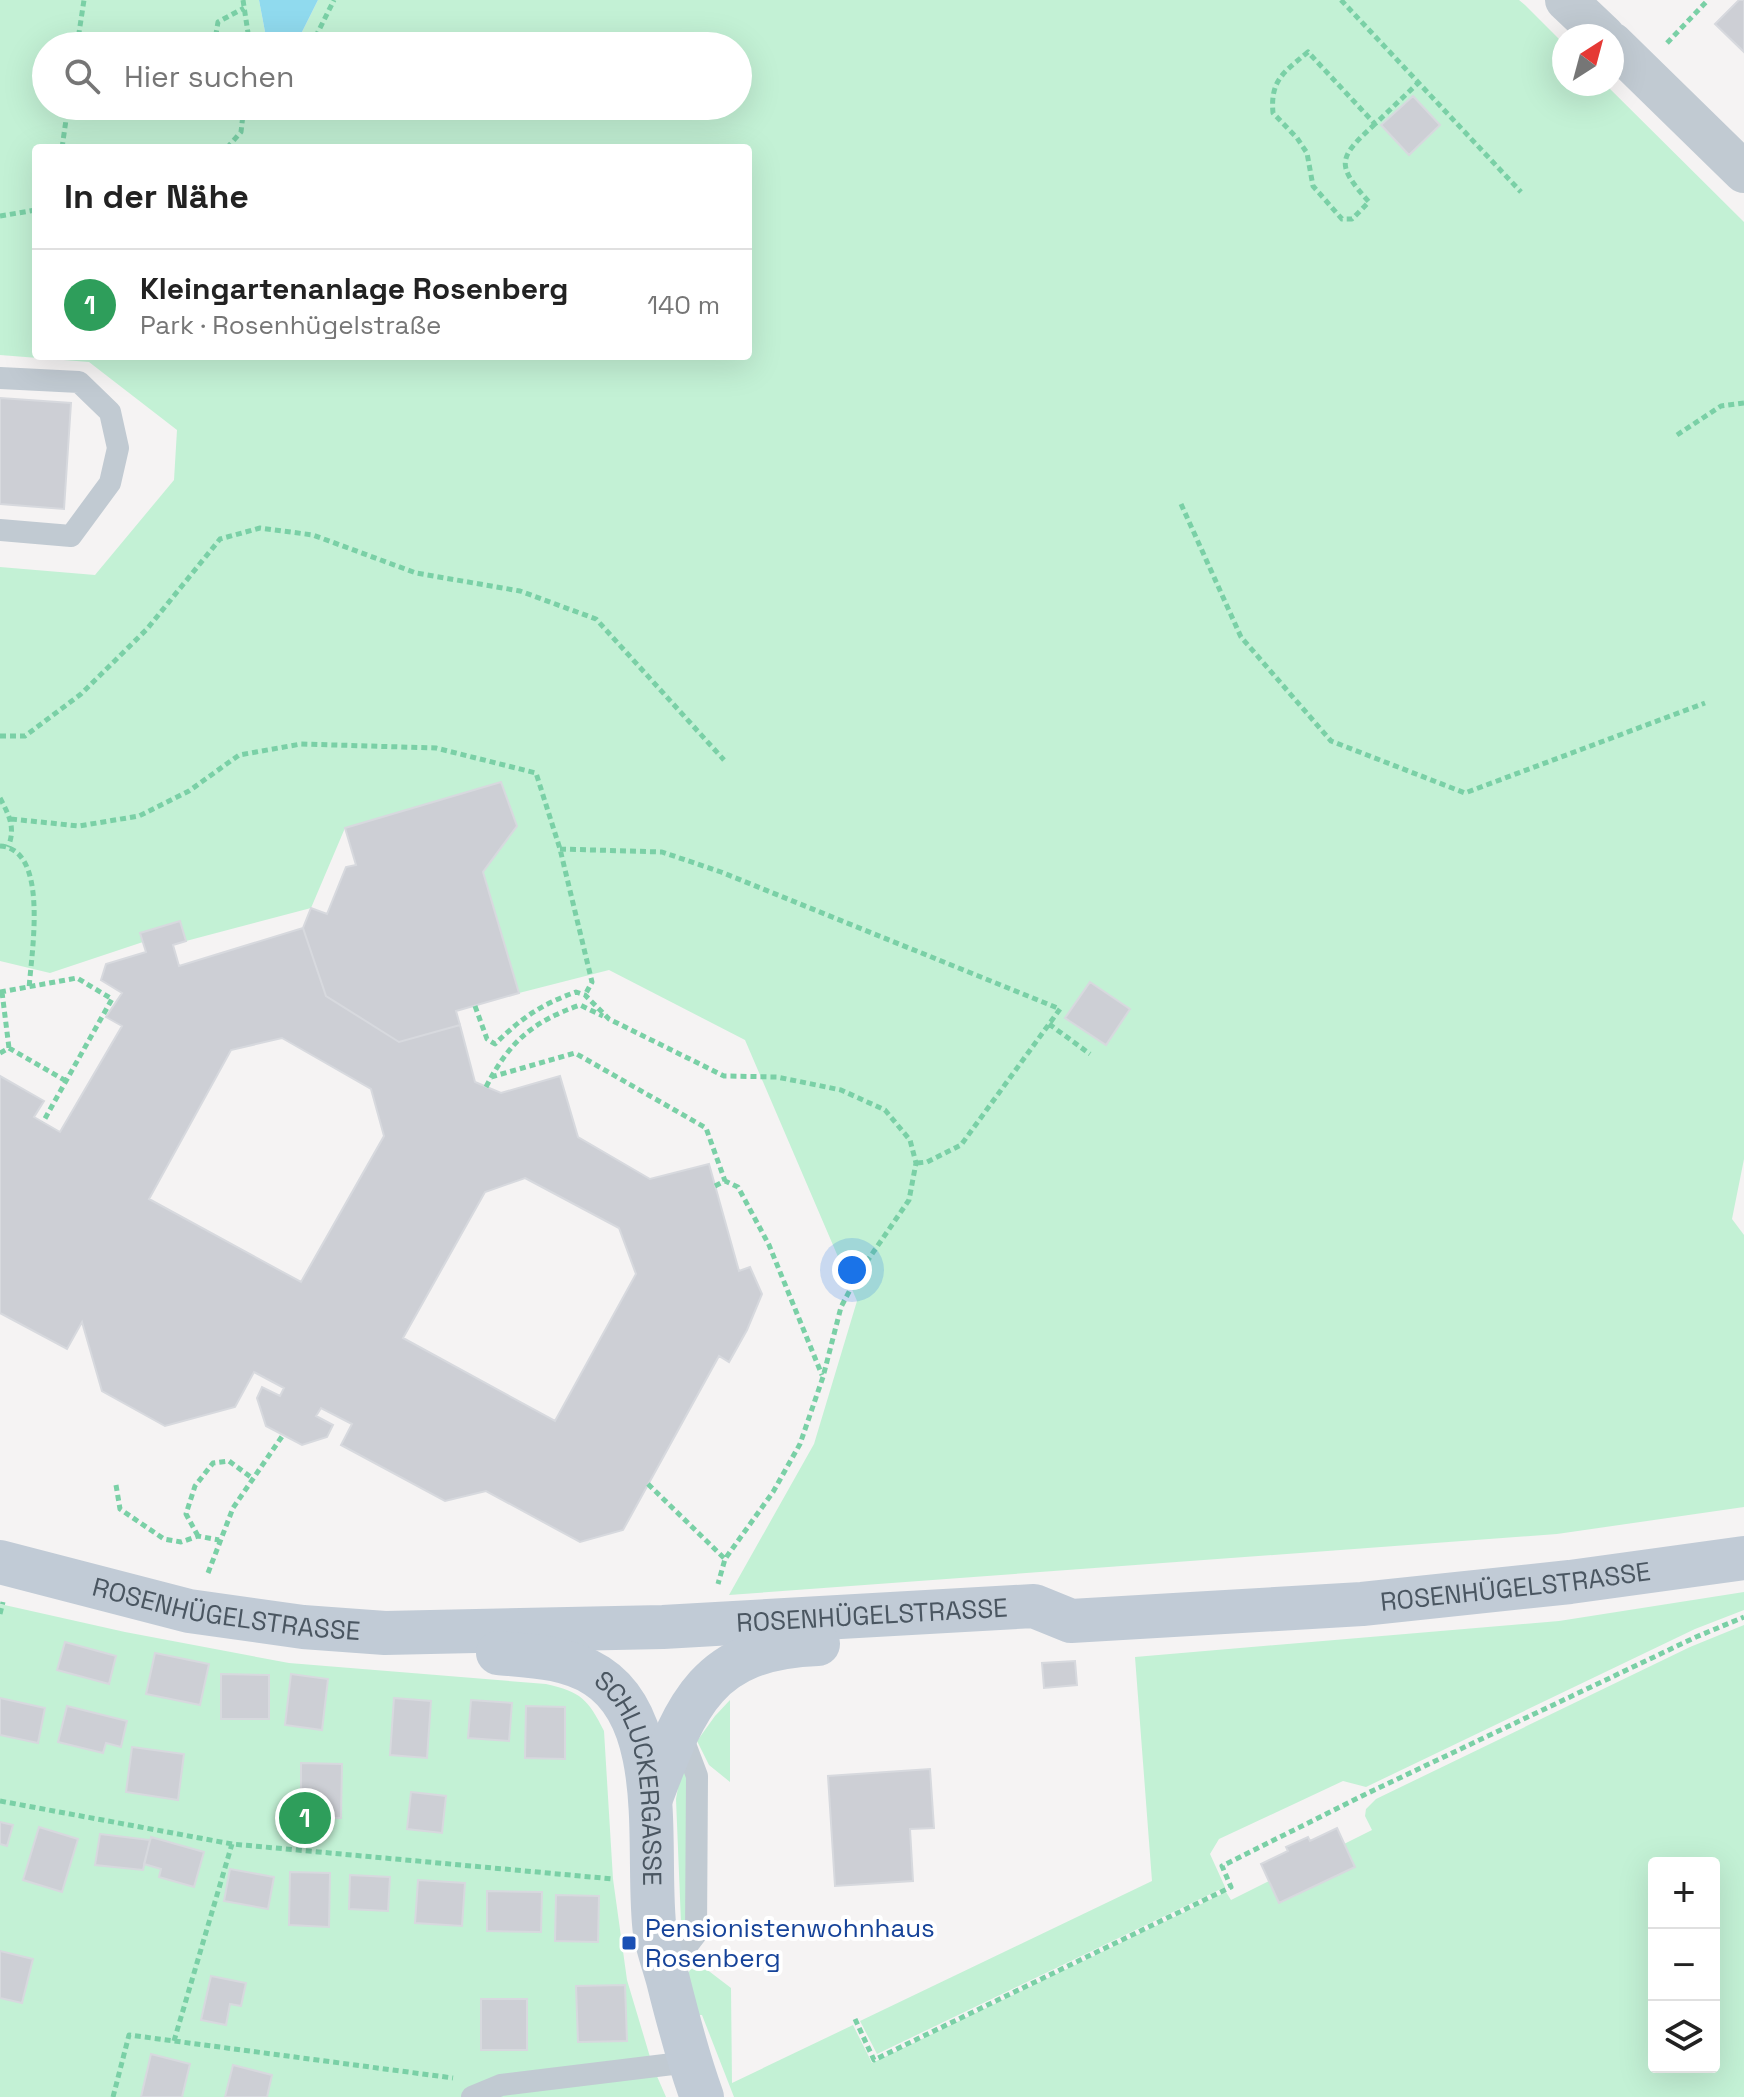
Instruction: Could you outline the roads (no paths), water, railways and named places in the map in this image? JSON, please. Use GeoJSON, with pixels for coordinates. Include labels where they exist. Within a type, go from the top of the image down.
{"type":"FeatureCollection","features":[{"type":"Feature","properties":{"kind":"main road","name":"ROSENHÜGELSTRASSE"},"geometry":{"type":"LineString","coordinates":[[0,1562],[189,1611],[303,1627],[385,1633],[663,1627],[1034,1606],[1071,1621],[1362,1604],[1570,1582],[1744,1558]]}},
{"type":"Feature","properties":{"kind":"main road"},"geometry":{"type":"LineString","coordinates":[[651,1798],[678,1726],[697,1694],[729,1665],[763,1650],[810,1644],[1040,1631],[1071,1621]]}},
{"type":"Feature","properties":{"kind":"main road","name":"SCHLUCKERGASSE"},"geometry":{"type":"LineString","coordinates":[[385,1633],[490,1652],[550,1657],[596,1675],[622,1696],[638,1733],[651,1798],[655,1934],[696,2080]]}},
{"type":"Feature","properties":{"kind":"street"},"geometry":{"type":"LineString","coordinates":[[1566,0],[1591,24]]}},
{"type":"Feature","properties":{"kind":"street"},"geometry":{"type":"LineString","coordinates":[[1626,57],[1744,172]]}},
{"type":"Feature","properties":{"kind":"lane"},"geometry":{"type":"LineString","coordinates":[[0,378],[79,382],[110,412],[118,448],[110,483],[71,536],[0,530]]}},
{"type":"Feature","properties":{"kind":"lane"},"geometry":{"type":"LineString","coordinates":[[666,1973],[696,1934],[697,1776],[678,1726]]}},
{"type":"Feature","properties":{"kind":"lane"},"geometry":{"type":"LineString","coordinates":[[472,2097],[501,2085],[696,2080]]}},
{"type":"Feature","properties":{"kind":"water"},"geometry":{"type":"Polygon","coordinates":[[[259,0],[318,0],[302,32],[265,32],[259,0]]]}},
{"type":"Feature","properties":{"kind":"place","name":"Kleingartenanlage Rosenberg"},"geometry":{"type":"Point","coordinates":[305,1818]}},
{"type":"Feature","properties":{"kind":"place","name":"Pensionistenwohnhaus Rosenberg"},"geometry":{"type":"Point","coordinates":[629,1943]}}]}
